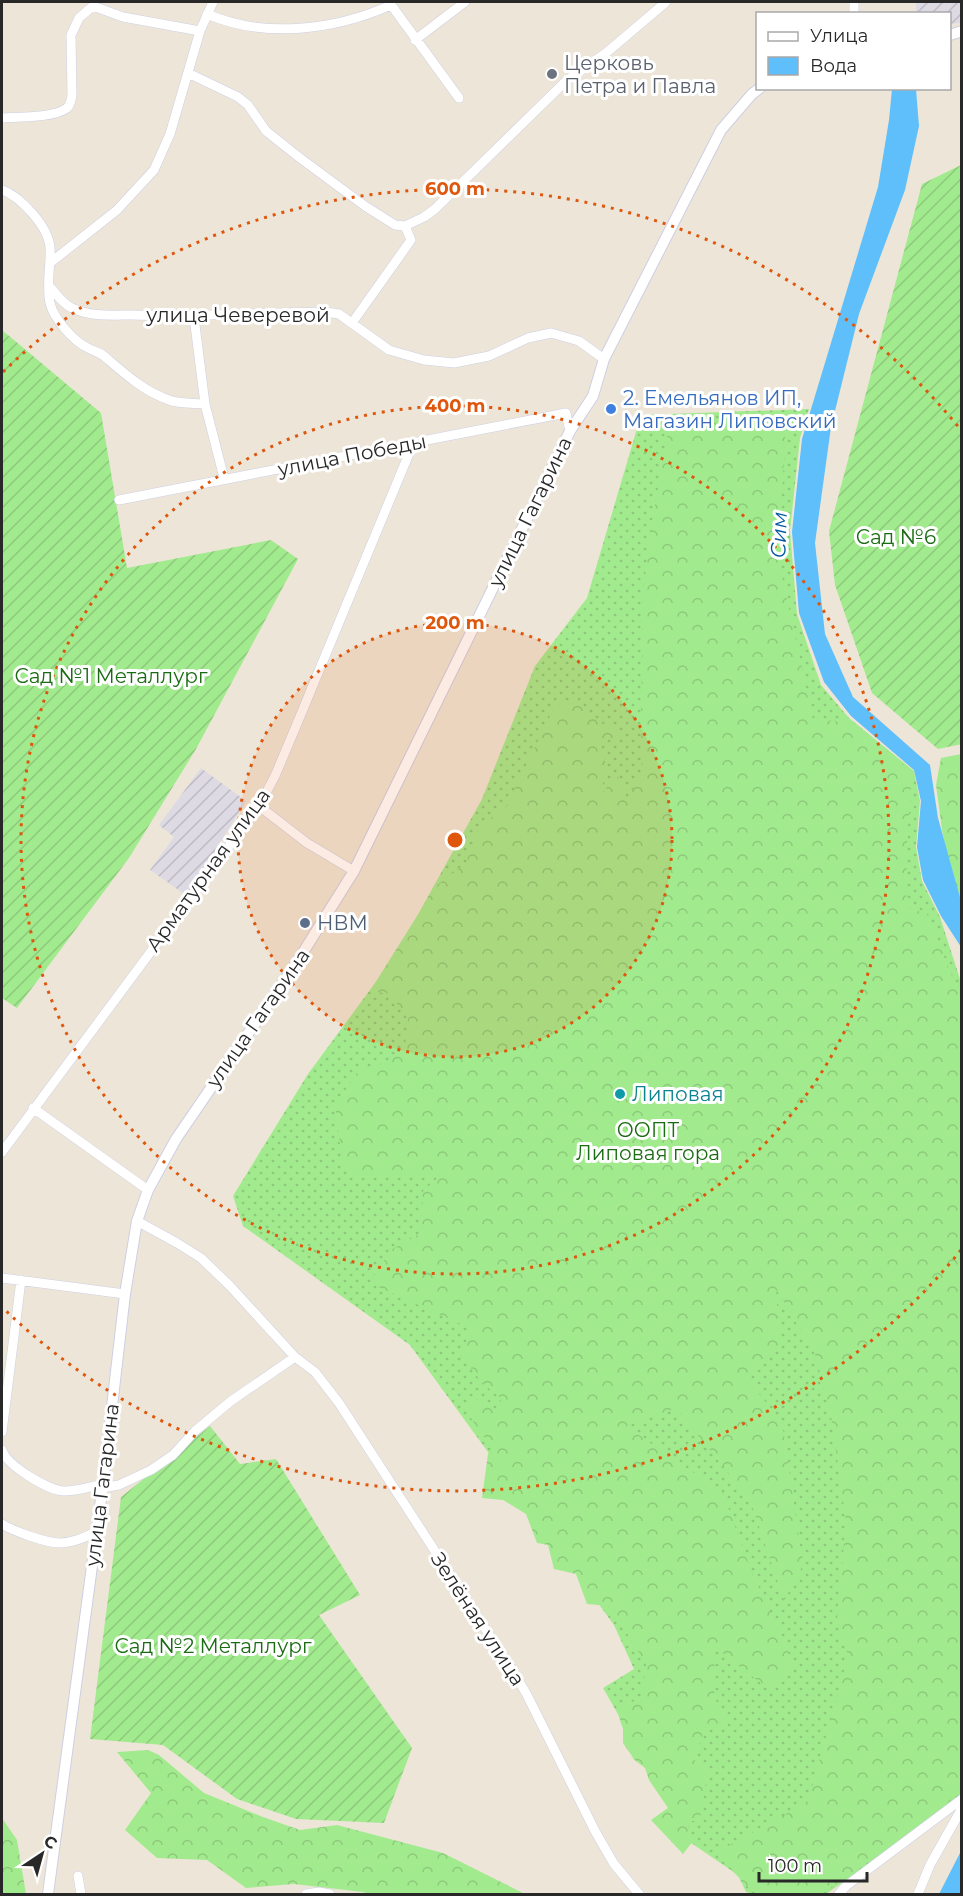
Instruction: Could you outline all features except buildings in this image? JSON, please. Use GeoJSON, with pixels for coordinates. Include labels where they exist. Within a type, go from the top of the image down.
{"type":"FeatureCollection","features":[{"type":"Feature","properties":{"kind":"street"},"geometry":{"type":"LineString","coordinates":[[50,263],[117,210],[154,170],[170,134],[200,31],[213,2]]}},
{"type":"Feature","properties":{"kind":"street"},"geometry":{"type":"LineString","coordinates":[[416,40],[465,2]]}},
{"type":"Feature","properties":{"kind":"street"},"geometry":{"type":"LineString","coordinates":[[188,74],[238,97],[248,105],[266,131],[300,158],[365,206],[395,225],[405,226],[435,209],[566,81],[606,53],[666,2]]}},
{"type":"Feature","properties":{"kind":"street"},"geometry":{"type":"LineString","coordinates":[[207,14],[256,27],[319,27],[349,21],[390,3],[459,98]]}},
{"type":"Feature","properties":{"kind":"street"},"geometry":{"type":"LineString","coordinates":[[2,118],[54,114],[66,108],[72,95],[71,35],[79,18],[93,6],[123,16],[200,31]]}},
{"type":"Feature","properties":{"kind":"street","name":"улица Гагарина"},"geometry":{"type":"LineString","coordinates":[[48,1894],[125,1294],[137,1221],[148,1190],[176,1139],[315,936],[354,871],[570,430],[593,396],[604,359],[721,130],[757,90]]}},
{"type":"Feature","properties":{"kind":"street"},"geometry":{"type":"LineString","coordinates":[[2,190],[25,205],[43,228],[50,244],[50,303],[68,332],[86,348],[101,354],[149,391],[170,401],[205,404]]}},
{"type":"Feature","properties":{"kind":"street"},"geometry":{"type":"LineString","coordinates":[[352,323],[411,240],[405,226]]}},
{"type":"Feature","properties":{"kind":"street","name":"улица Чеверевой"},"geometry":{"type":"LineString","coordinates":[[49,286],[62,301],[72,308],[95,314],[194,317],[222,314],[326,312],[339,314],[389,350],[424,360],[454,363],[489,356],[528,338],[551,333],[579,341],[604,359]]}},
{"type":"Feature","properties":{"kind":"street"},"geometry":{"type":"LineString","coordinates":[[194,317],[205,404],[224,478]]}},
{"type":"Feature","properties":{"kind":"street","name":"улица Победы"},"geometry":{"type":"LineString","coordinates":[[119,500],[566,413],[570,430]]}},
{"type":"Feature","properties":{"kind":"street","name":"Арматурная улица"},"geometry":{"type":"LineString","coordinates":[[2,1152],[259,806],[283,757],[413,444]]}},
{"type":"Feature","properties":{"kind":"street"},"geometry":{"type":"LineString","coordinates":[[259,806],[306,843],[354,871]]}},
{"type":"Feature","properties":{"kind":"street"},"geometry":{"type":"LineString","coordinates":[[33,1108],[148,1190]]}},
{"type":"Feature","properties":{"kind":"street","name":"Зелёная улица"},"geometry":{"type":"LineString","coordinates":[[137,1221],[201,1258],[295,1356],[315,1372],[339,1403],[514,1673],[599,1839],[614,1864],[639,1894]]}},
{"type":"Feature","properties":{"kind":"street"},"geometry":{"type":"LineString","coordinates":[[2,1278],[125,1294]]}},
{"type":"Feature","properties":{"kind":"street"},"geometry":{"type":"LineString","coordinates":[[2,1432],[21,1280]]}},
{"type":"Feature","properties":{"kind":"street"},"geometry":{"type":"LineString","coordinates":[[2,1450],[6,1459],[41,1484],[62,1492],[119,1485],[151,1470],[173,1455],[195,1431],[231,1401],[295,1356]]}},
{"type":"Feature","properties":{"kind":"street"},"geometry":{"type":"LineString","coordinates":[[2,1524],[13,1531],[59,1544],[96,1532]]}},
{"type":"Feature","properties":{"kind":"street"},"geometry":{"type":"LineString","coordinates":[[839,1894],[962,1799]]}},
{"type":"Feature","properties":{"kind":"street"},"geometry":{"type":"LineString","coordinates":[[918,1894],[930,1865],[962,1809]]}},
{"type":"Feature","properties":{"kind":"street"},"geometry":{"type":"LineString","coordinates":[[78,1876],[81,1894]]}},
{"type":"Feature","properties":{"kind":"street"},"geometry":{"type":"LineString","coordinates":[[306,1894],[318,1892],[330,1894]]}},
{"type":"Feature","properties":{"kind":"shaded area"},"geometry":{"type":"Polygon","coordinates":[[[916,2],[961,2],[961,23],[951,24],[951,12],[916,12],[916,2]]]}},
{"type":"Feature","properties":{"kind":"shaded area"},"geometry":{"type":"Polygon","coordinates":[[[201,768],[246,801],[187,896],[150,870],[174,837],[159,825],[201,768]]]}},
{"type":"Feature","properties":{"kind":"green space","name":"Сад №6"},"geometry":{"type":"Polygon","coordinates":[[[961,165],[962,744],[938,749],[872,693],[835,585],[829,531],[922,184],[961,165]]]}},
{"type":"Feature","properties":{"kind":"green space","name":"Сад №1 Металлург"},"geometry":{"type":"Polygon","coordinates":[[[2,330],[101,413],[127,568],[271,540],[298,559],[196,749],[129,858],[17,1008],[2,998],[2,330]]]}},
{"type":"Feature","properties":{"kind":"green space","name":"ООПТ Липовая гора"},"geometry":{"type":"Polygon","coordinates":[[[809,409],[800,438],[790,531],[797,614],[821,685],[849,718],[914,771],[920,801],[916,847],[922,881],[940,917],[961,982],[961,1799],[826,1894],[753,1894],[746,1892],[738,1875],[656,1819],[672,1808],[603,1688],[634,1669],[614,1625],[410,1345],[243,1226],[233,1196],[308,1074],[395,956],[482,799],[535,666],[587,598],[641,415],[809,409]]]}},
{"type":"Feature","properties":{"kind":"green space","name":"ООПТ Липовая гора"},"geometry":{"type":"Polygon","coordinates":[[[786,415],[779,562],[813,719],[855,723],[912,772],[907,842],[906,907],[927,914],[961,994],[962,1790],[929,1820],[822,1894],[766,1894],[750,1889],[715,1853],[808,1802],[848,1656],[837,1620],[846,1522],[831,1416],[815,1354],[776,1289],[780,1345],[746,1378],[782,1422],[803,1565],[784,1601],[750,1500],[676,1408],[626,1426],[723,1493],[752,1573],[787,1646],[791,1668],[768,1689],[715,1647],[714,1696],[728,1724],[704,1729],[694,1763],[709,1767],[699,1821],[686,1821],[693,1841],[683,1854],[651,1820],[668,1808],[649,1780],[645,1768],[628,1755],[634,1759],[623,1743],[623,1729],[616,1708],[642,1698],[646,1664],[610,1606],[587,1604],[576,1574],[554,1569],[548,1545],[537,1543],[526,1514],[503,1500],[482,1498],[488,1454],[492,1447],[466,1410],[477,1399],[494,1410],[502,1399],[483,1384],[460,1354],[472,1329],[369,1283],[391,1250],[421,1233],[423,1191],[441,1175],[358,1178],[342,1160],[335,1105],[359,1070],[389,1062],[405,1047],[408,1019],[390,994],[370,991],[436,886],[466,863],[479,827],[506,807],[559,697],[586,709],[593,718],[627,738],[598,740],[608,770],[597,799],[617,775],[627,798],[642,775],[643,592],[652,522],[669,426],[786,415]]]}},
{"type":"Feature","properties":{"kind":"green space"},"geometry":{"type":"Polygon","coordinates":[[[961,754],[961,901],[949,869],[936,785],[941,758],[961,754]]]}},
{"type":"Feature","properties":{"kind":"green space","name":"Сад №2 Металлург"},"geometry":{"type":"Polygon","coordinates":[[[210,1426],[240,1464],[276,1459],[360,1595],[319,1615],[412,1748],[384,1823],[296,1819],[237,1799],[163,1745],[90,1739],[121,1497],[210,1426]]]}},
{"type":"Feature","properties":{"kind":"green space"},"geometry":{"type":"Polygon","coordinates":[[[148,1750],[159,1755],[204,1793],[263,1817],[300,1830],[337,1825],[443,1853],[525,1894],[369,1894],[294,1884],[246,1888],[207,1860],[157,1858],[125,1830],[151,1793],[117,1752],[148,1750]]]}},
{"type":"Feature","properties":{"kind":"green space"},"geometry":{"type":"Polygon","coordinates":[[[2,1818],[17,1840],[26,1894],[2,1894],[2,1818]]]}},
{"type":"Feature","properties":{"kind":"water"},"geometry":{"type":"Polygon","coordinates":[[[892,90],[916,90],[919,126],[905,190],[859,314],[831,427],[815,543],[825,634],[853,697],[930,765],[938,818],[961,901],[961,947],[941,916],[923,880],[917,847],[921,801],[914,770],[851,716],[824,682],[799,613],[792,532],[802,439],[878,187],[892,90]]]}},
{"type":"Feature","properties":{"kind":"water"},"geometry":{"type":"Polygon","coordinates":[[[961,1851],[961,1894],[939,1894],[961,1851]]]}},
{"type":"Feature","properties":{"kind":"place","name":"Церковь Петра и Павла"},"geometry":{"type":"Point","coordinates":[552,74]}},
{"type":"Feature","properties":{"kind":"place","name":"2. Емельянов ИП, Магазин Липовский"},"geometry":{"type":"Point","coordinates":[611,409]}},
{"type":"Feature","properties":{"kind":"place","name":"НВМ"},"geometry":{"type":"Point","coordinates":[305,923]}},
{"type":"Feature","properties":{"kind":"place","name":"Липовая"},"geometry":{"type":"Point","coordinates":[620,1094]}},
{"type":"Feature","properties":{"kind":"water label","name":"Сим"},"geometry":{"type":"Point","coordinates":[779,535]}}]}
